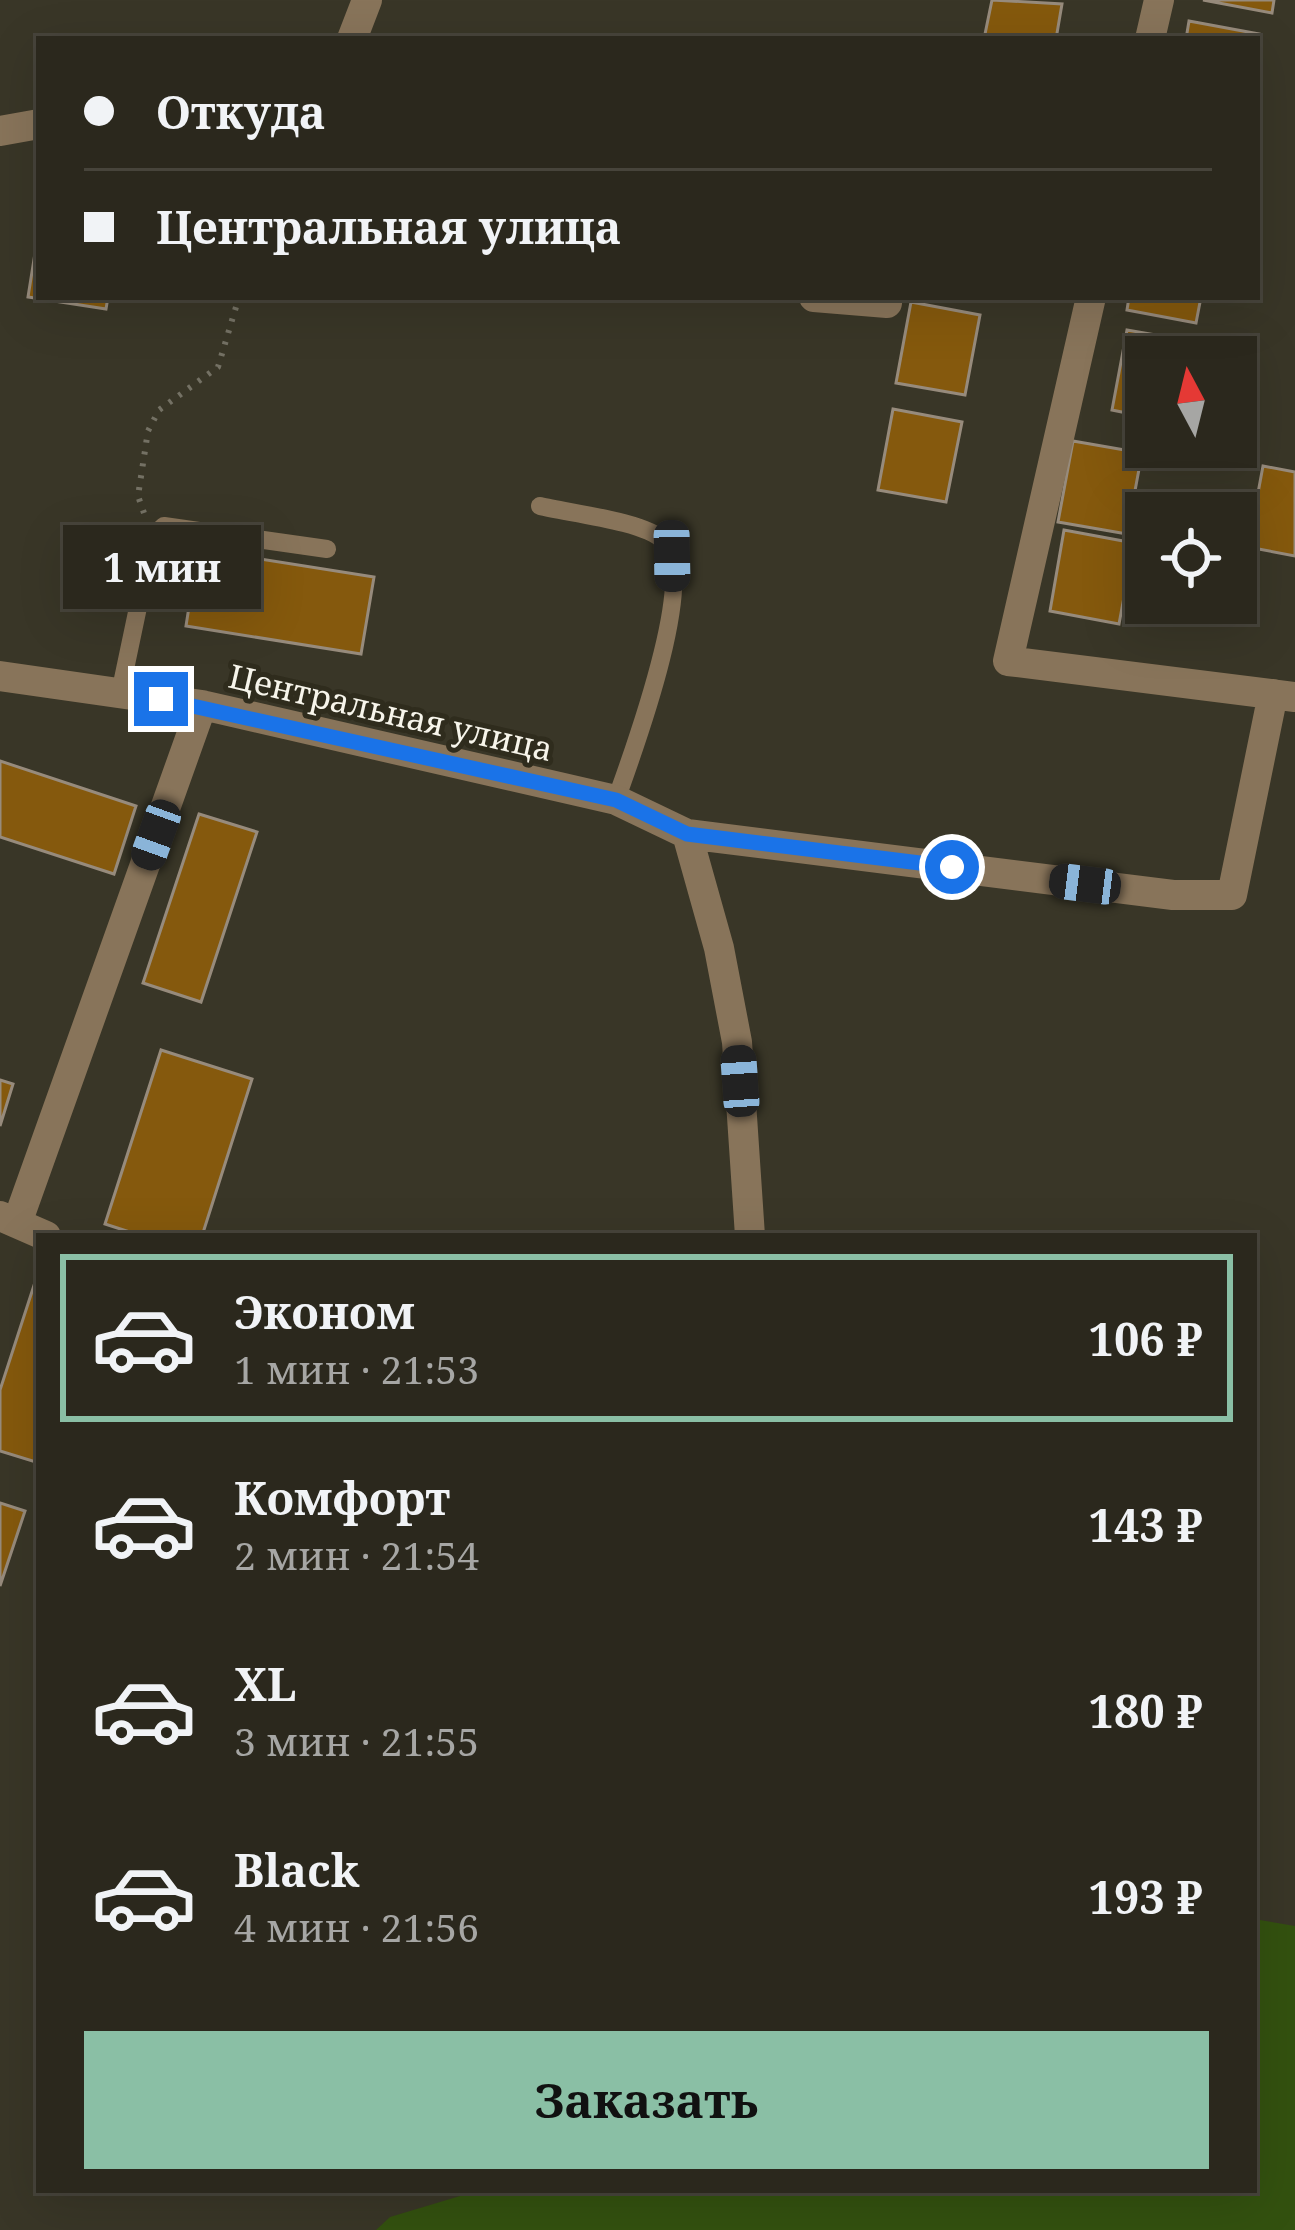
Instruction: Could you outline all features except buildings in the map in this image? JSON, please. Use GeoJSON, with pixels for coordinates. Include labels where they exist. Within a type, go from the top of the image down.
{"type":"FeatureCollection","features":[{"type":"Feature","properties":{"kind":"street"},"geometry":{"type":"LineString","coordinates":[[353,36],[367,0]]}},
{"type":"Feature","properties":{"kind":"street"},"geometry":{"type":"LineString","coordinates":[[1151,36],[1159,0]]}},
{"type":"Feature","properties":{"kind":"street"},"geometry":{"type":"LineString","coordinates":[[0,130],[36,124]]}},
{"type":"Feature","properties":{"kind":"street"},"geometry":{"type":"LineString","coordinates":[[850,300],[887,303]]}},
{"type":"Feature","properties":{"kind":"street"},"geometry":{"type":"LineString","coordinates":[[1090,300],[1008,661],[1284,696]]}},
{"type":"Feature","properties":{"kind":"street","name":"Центральная улица"},"geometry":{"type":"LineString","coordinates":[[0,676],[202,705],[616,800],[687,834],[1173,895],[1232,895],[1284,696]]}},
{"type":"Feature","properties":{"kind":"street"},"geometry":{"type":"LineString","coordinates":[[39,1233],[8,1220],[202,705]]}},
{"type":"Feature","properties":{"kind":"street"},"geometry":{"type":"LineString","coordinates":[[687,834],[719,947],[737,1042],[750,1233]]}},
{"type":"Feature","properties":{"kind":"lane"},"geometry":{"type":"LineString","coordinates":[[540,506],[649,531],[665,542],[672,556],[673,596],[653,697],[616,800]]}},
{"type":"Feature","properties":{"kind":"lane"},"geometry":{"type":"LineString","coordinates":[[120,693],[153,536],[164,526],[327,549]]}},
{"type":"Feature","properties":{"kind":"path"},"geometry":{"type":"LineString","coordinates":[[153,536],[138,496],[148,431],[158,410],[218,367],[238,300]]}},
{"type":"Feature","properties":{"kind":"green space"},"geometry":{"type":"Polygon","coordinates":[[[1257,1920],[1295,1926],[1295,2230],[376,2230],[390,2217],[470,2193],[1257,2193],[1257,1920]]]}},
{"type":"Feature","properties":{"kind":"route"},"geometry":{"type":"LineString","coordinates":[[161,699],[616,800],[687,834],[952,867]]}}]}
